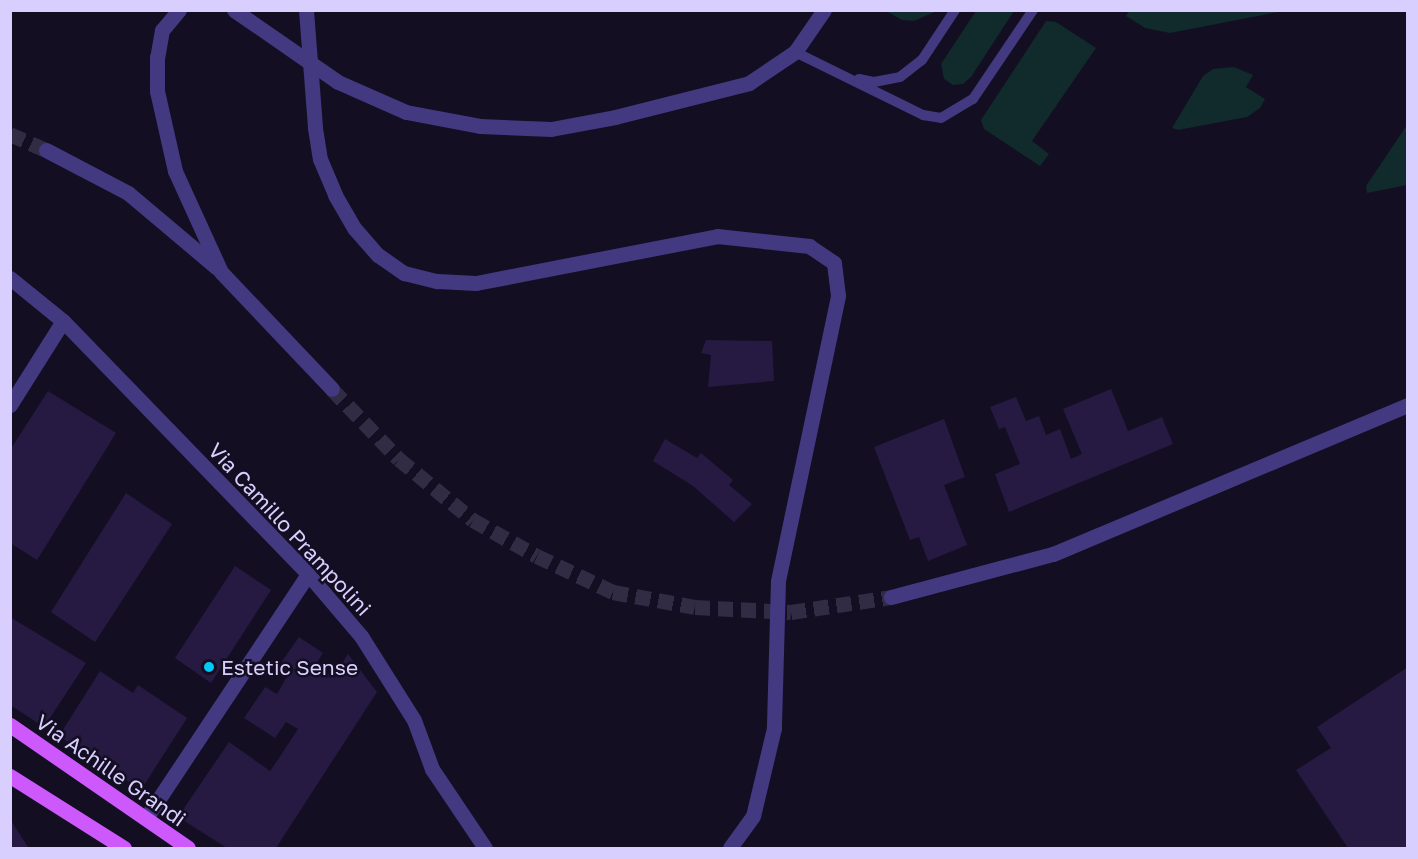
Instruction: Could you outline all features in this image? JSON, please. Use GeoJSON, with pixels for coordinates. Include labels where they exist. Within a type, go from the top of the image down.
{"type":"FeatureCollection","features":[{"type":"Feature","properties":{"kind":"main road","name":"Via Achille Grandi"},"geometry":{"type":"LineString","coordinates":[[10,725],[188,849]]}},
{"type":"Feature","properties":{"kind":"main road"},"geometry":{"type":"LineString","coordinates":[[10,776],[124,849]]}},
{"type":"Feature","properties":{"kind":"street"},"geometry":{"type":"LineString","coordinates":[[179,10],[162,30],[157,57],[157,91],[176,171],[222,272]]}},
{"type":"Feature","properties":{"kind":"street"},"geometry":{"type":"LineString","coordinates":[[234,10],[338,82],[406,112],[480,126],[551,129],[615,117],[750,84],[795,52],[824,10]]}},
{"type":"Feature","properties":{"kind":"street"},"geometry":{"type":"LineString","coordinates":[[306,10],[315,128],[320,159],[335,195],[355,229],[378,255],[404,273],[437,281],[476,283],[717,236],[809,246],[834,263],[838,296],[778,581],[774,728],[753,816],[730,849]]}},
{"type":"Feature","properties":{"kind":"street"},"geometry":{"type":"LineString","coordinates":[[46,150],[128,193],[222,272],[332,389]]}},
{"type":"Feature","properties":{"kind":"street","name":"Via Camillo Prampolini"},"geometry":{"type":"LineString","coordinates":[[10,278],[63,321],[308,574],[361,636],[414,720],[432,769],[485,849]]}},
{"type":"Feature","properties":{"kind":"street"},"geometry":{"type":"LineString","coordinates":[[10,405],[63,321]]}},
{"type":"Feature","properties":{"kind":"street"},"geometry":{"type":"LineString","coordinates":[[891,597],[1053,554],[1407,405]]}},
{"type":"Feature","properties":{"kind":"street"},"geometry":{"type":"LineString","coordinates":[[146,818],[308,574]]}},
{"type":"Feature","properties":{"kind":"lane"},"geometry":{"type":"LineString","coordinates":[[842,75],[874,82],[900,77],[922,60],[955,10]]}},
{"type":"Feature","properties":{"kind":"lane"},"geometry":{"type":"LineString","coordinates":[[795,52],[923,115],[941,118],[974,99],[1033,10]]}},
{"type":"Feature","properties":{"kind":"green space"},"geometry":{"type":"Polygon","coordinates":[[[1130,10],[1276,10],[1278,12],[1170,33],[1145,28],[1126,16],[1130,10]]]}},
{"type":"Feature","properties":{"kind":"green space"},"geometry":{"type":"Polygon","coordinates":[[[886,11],[937,11],[914,21],[902,20],[886,11]]]}},
{"type":"Feature","properties":{"kind":"green space"},"geometry":{"type":"Polygon","coordinates":[[[976,11],[1014,11],[971,77],[963,84],[953,85],[944,79],[941,64],[976,11]]]}},
{"type":"Feature","properties":{"kind":"green space"},"geometry":{"type":"Polygon","coordinates":[[[1046,21],[1056,22],[1096,48],[1032,141],[1049,154],[1040,166],[984,129],[981,120],[1046,21]]]}},
{"type":"Feature","properties":{"kind":"green space"},"geometry":{"type":"Polygon","coordinates":[[[1234,67],[1253,75],[1246,87],[1265,99],[1260,108],[1247,117],[1178,130],[1172,128],[1203,76],[1213,69],[1234,67]]]}},
{"type":"Feature","properties":{"kind":"green space"},"geometry":{"type":"Polygon","coordinates":[[[1407,125],[1407,185],[1367,193],[1366,186],[1407,125]]]}},
{"type":"Feature","properties":{"kind":"building"},"geometry":{"type":"Polygon","coordinates":[[[706,340],[772,341],[774,381],[708,387],[711,355],[701,353],[706,340]]]}},
{"type":"Feature","properties":{"kind":"building"},"geometry":{"type":"Polygon","coordinates":[[[1111,389],[1128,431],[1162,417],[1173,444],[1009,512],[995,474],[1020,464],[1005,427],[999,429],[990,407],[1016,397],[1026,421],[1039,416],[1046,435],[1060,429],[1071,459],[1082,454],[1063,409],[1111,389]]]}},
{"type":"Feature","properties":{"kind":"building"},"geometry":{"type":"Polygon","coordinates":[[[48,391],[116,433],[37,560],[10,543],[10,450],[48,391]]]}},
{"type":"Feature","properties":{"kind":"building"},"geometry":{"type":"Polygon","coordinates":[[[944,419],[965,477],[944,485],[967,545],[928,561],[919,537],[910,540],[874,447],[944,419]]]}},
{"type":"Feature","properties":{"kind":"building"},"geometry":{"type":"Polygon","coordinates":[[[665,439],[697,458],[701,453],[733,480],[729,485],[752,504],[734,522],[693,486],[653,461],[665,439]]]}},
{"type":"Feature","properties":{"kind":"building"},"geometry":{"type":"Polygon","coordinates":[[[126,493],[172,524],[95,642],[51,612],[126,493]]]}},
{"type":"Feature","properties":{"kind":"building"},"geometry":{"type":"Polygon","coordinates":[[[235,566],[271,590],[211,683],[175,658],[235,566]]]}},
{"type":"Feature","properties":{"kind":"building"},"geometry":{"type":"Polygon","coordinates":[[[10,617],[86,663],[44,727],[10,705],[10,617]]]}},
{"type":"Feature","properties":{"kind":"building"},"geometry":{"type":"Polygon","coordinates":[[[299,637],[323,653],[315,666],[333,677],[348,654],[377,692],[276,848],[227,848],[178,817],[229,742],[270,771],[279,758],[298,729],[286,722],[275,738],[244,718],[265,687],[277,694],[289,673],[278,667],[299,637]]]}},
{"type":"Feature","properties":{"kind":"building"},"geometry":{"type":"Polygon","coordinates":[[[1408,667],[1408,848],[1348,848],[1296,770],[1331,748],[1317,727],[1408,667]]]}},
{"type":"Feature","properties":{"kind":"building"},"geometry":{"type":"Polygon","coordinates":[[[100,671],[133,693],[138,685],[187,718],[141,790],[59,736],[100,671]]]}},
{"type":"Feature","properties":{"kind":"building"},"geometry":{"type":"Polygon","coordinates":[[[10,819],[28,847],[10,848],[10,819]]]}},
{"type":"Feature","properties":{"kind":"tunnel"},"geometry":{"type":"LineString","coordinates":[[10,134],[46,150]]}},
{"type":"Feature","properties":{"kind":"tunnel"},"geometry":{"type":"LineString","coordinates":[[332,389],[399,459],[473,520],[537,556],[613,592],[695,607],[791,612],[891,597]]}},
{"type":"Feature","properties":{"kind":"place","name":"Estetic Sense"},"geometry":{"type":"Point","coordinates":[209,667]}}]}
